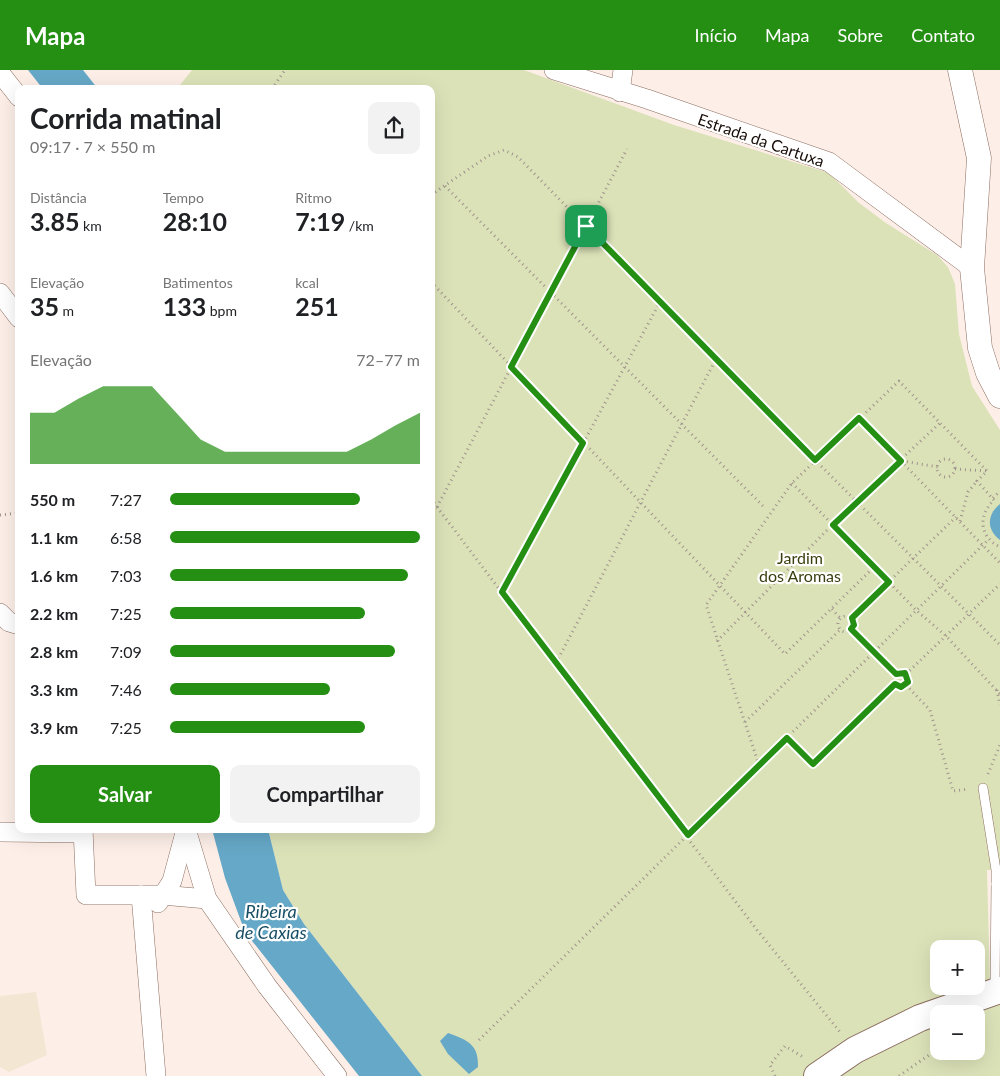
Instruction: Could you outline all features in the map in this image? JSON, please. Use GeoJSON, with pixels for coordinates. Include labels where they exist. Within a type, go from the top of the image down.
{"type":"FeatureCollection","features":[{"type":"Feature","properties":{"kind":"main road"},"geometry":{"type":"LineString","coordinates":[[817,1076],[855,1050],[920,1018],[998,991]]}},
{"type":"Feature","properties":{"kind":"street","name":"Estrada da Cartuxa"},"geometry":{"type":"LineString","coordinates":[[554,70],[647,99],[829,162],[972,268]]}},
{"type":"Feature","properties":{"kind":"street"},"geometry":{"type":"LineString","coordinates":[[620,92],[624,70]]}},
{"type":"Feature","properties":{"kind":"street"},"geometry":{"type":"LineString","coordinates":[[960,70],[979,158],[972,268],[980,348],[988,373],[1000,396]]}},
{"type":"Feature","properties":{"kind":"street"},"geometry":{"type":"LineString","coordinates":[[0,73],[15,92]]}},
{"type":"Feature","properties":{"kind":"street"},"geometry":{"type":"LineString","coordinates":[[0,293],[15,313]]}},
{"type":"Feature","properties":{"kind":"street"},"geometry":{"type":"LineString","coordinates":[[0,612],[9,622],[15,624]]}},
{"type":"Feature","properties":{"kind":"street"},"geometry":{"type":"LineString","coordinates":[[0,832],[15,832]]}},
{"type":"Feature","properties":{"kind":"street"},"geometry":{"type":"LineString","coordinates":[[83,833],[86,895],[162,894],[207,899]]}},
{"type":"Feature","properties":{"kind":"street"},"geometry":{"type":"LineString","coordinates":[[143,925],[172,880],[185,833]]}},
{"type":"Feature","properties":{"kind":"street"},"geometry":{"type":"LineString","coordinates":[[187,833],[207,899],[267,986],[338,1076]]}},
{"type":"Feature","properties":{"kind":"street"},"geometry":{"type":"LineString","coordinates":[[140,894],[156,1076]]}},
{"type":"Feature","properties":{"kind":"lane"},"geometry":{"type":"LineString","coordinates":[[983,788],[998,884],[998,991]]}},
{"type":"Feature","properties":{"kind":"path"},"geometry":{"type":"LineString","coordinates":[[275,85],[286,70]]}},
{"type":"Feature","properties":{"kind":"path"},"geometry":{"type":"LineString","coordinates":[[437,506],[627,148]]}},
{"type":"Feature","properties":{"kind":"path"},"geometry":{"type":"LineString","coordinates":[[435,192],[488,156],[504,150],[518,157],[815,460],[1000,645]]}},
{"type":"Feature","properties":{"kind":"path"},"geometry":{"type":"LineString","coordinates":[[445,186],[764,507]]}},
{"type":"Feature","properties":{"kind":"path"},"geometry":{"type":"LineString","coordinates":[[435,286],[718,586],[785,654],[874,567]]}},
{"type":"Feature","properties":{"kind":"path"},"geometry":{"type":"LineString","coordinates":[[502,592],[660,302]]}},
{"type":"Feature","properties":{"kind":"path"},"geometry":{"type":"LineString","coordinates":[[556,663],[716,359]]}},
{"type":"Feature","properties":{"kind":"path"},"geometry":{"type":"LineString","coordinates":[[759,766],[706,605],[792,483],[899,381],[987,472]]}},
{"type":"Feature","properties":{"kind":"path"},"geometry":{"type":"LineString","coordinates":[[859,418],[1000,562]]}},
{"type":"Feature","properties":{"kind":"path"},"geometry":{"type":"LineString","coordinates":[[717,640],[856,501],[940,423]]}},
{"type":"Feature","properties":{"kind":"path"},"geometry":{"type":"LineString","coordinates":[[947,459],[954,464],[955,469],[950,476],[944,476],[939,472],[938,466],[940,462],[947,459]]}},
{"type":"Feature","properties":{"kind":"path"},"geometry":{"type":"LineString","coordinates":[[901,461],[938,466]]}},
{"type":"Feature","properties":{"kind":"path"},"geometry":{"type":"LineString","coordinates":[[955,469],[987,472]]}},
{"type":"Feature","properties":{"kind":"path"},"geometry":{"type":"LineString","coordinates":[[960,521],[968,492],[987,472]]}},
{"type":"Feature","properties":{"kind":"path"},"geometry":{"type":"LineString","coordinates":[[977,481],[993,498]]}},
{"type":"Feature","properties":{"kind":"path"},"geometry":{"type":"LineString","coordinates":[[792,483],[916,610],[946,636],[999,691],[1000,705]]}},
{"type":"Feature","properties":{"kind":"path"},"geometry":{"type":"LineString","coordinates":[[1000,492],[993,498],[984,514],[983,524],[988,539],[1000,547]]}},
{"type":"Feature","properties":{"kind":"path"},"geometry":{"type":"LineString","coordinates":[[435,504],[688,835],[758,930],[855,1050]]}},
{"type":"Feature","properties":{"kind":"path"},"geometry":{"type":"LineString","coordinates":[[0,514],[15,513]]}},
{"type":"Feature","properties":{"kind":"path"},"geometry":{"type":"LineString","coordinates":[[852,618],[956,517]]}},
{"type":"Feature","properties":{"kind":"path"},"geometry":{"type":"LineString","coordinates":[[479,1040],[988,539]]}},
{"type":"Feature","properties":{"kind":"path"},"geometry":{"type":"LineString","coordinates":[[906,674],[1000,584]]}},
{"type":"Feature","properties":{"kind":"path"},"geometry":{"type":"LineString","coordinates":[[832,609],[841,618]]}},
{"type":"Feature","properties":{"kind":"path"},"geometry":{"type":"LineString","coordinates":[[841,618],[847,616],[852,618]]}},
{"type":"Feature","properties":{"kind":"path"},"geometry":{"type":"LineString","coordinates":[[841,618],[839,624],[841,629]]}},
{"type":"Feature","properties":{"kind":"path"},"geometry":{"type":"LineString","coordinates":[[841,629],[845,631],[851,629],[854,625],[852,618]]}},
{"type":"Feature","properties":{"kind":"path"},"geometry":{"type":"LineString","coordinates":[[745,722],[841,629]]}},
{"type":"Feature","properties":{"kind":"path"},"geometry":{"type":"LineString","coordinates":[[851,629],[896,674]]}},
{"type":"Feature","properties":{"kind":"path"},"geometry":{"type":"LineString","coordinates":[[906,674],[902,672],[896,674],[893,678],[895,684],[901,687],[906,685]]}},
{"type":"Feature","properties":{"kind":"path"},"geometry":{"type":"LineString","coordinates":[[906,674],[908,680],[906,685]]}},
{"type":"Feature","properties":{"kind":"path"},"geometry":{"type":"LineString","coordinates":[[787,738],[813,764],[895,684]]}},
{"type":"Feature","properties":{"kind":"path"},"geometry":{"type":"LineString","coordinates":[[906,685],[930,710],[939,748],[953,790],[983,788],[1000,745]]}},
{"type":"Feature","properties":{"kind":"path"},"geometry":{"type":"LineString","coordinates":[[899,1076],[930,1054]]}},
{"type":"Feature","properties":{"kind":"shaded area"},"geometry":{"type":"Polygon","coordinates":[[[36,992],[47,1055],[9,1072],[0,1067],[0,996],[36,992]]]}},
{"type":"Feature","properties":{"kind":"green space","name":"Jardim dos Aromas"},"geometry":{"type":"Polygon","coordinates":[[[192,70],[524,70],[674,125],[829,173],[858,202],[886,223],[937,255],[948,267],[955,284],[959,334],[972,386],[1000,430],[1000,870],[987,870],[990,982],[985,985],[985,940],[930,940],[930,995],[964,995],[945,1005],[930,1005],[930,1012],[805,1076],[422,1076],[304,924],[283,890],[269,833],[435,833],[435,85],[180,85],[192,70]]]}},
{"type":"Feature","properties":{"kind":"green space"},"geometry":{"type":"Polygon","coordinates":[[[1000,1000],[1000,1076],[840,1076],[865,1058],[930,1026],[930,1060],[985,1060],[985,1006],[1000,1000]]]}},
{"type":"Feature","properties":{"kind":"water"},"geometry":{"type":"Polygon","coordinates":[[[28,70],[83,70],[95,85],[40,85],[28,70]]]}},
{"type":"Feature","properties":{"kind":"water"},"geometry":{"type":"Polygon","coordinates":[[[1000,504],[1000,540],[992,532],[990,522],[993,512],[1000,504]]]}},
{"type":"Feature","properties":{"kind":"water","name":"Ribeira de Caxias"},"geometry":{"type":"Polygon","coordinates":[[[213,833],[269,833],[283,890],[304,924],[422,1076],[359,1076],[245,932],[225,878],[213,833]]]}},
{"type":"Feature","properties":{"kind":"water"},"geometry":{"type":"Polygon","coordinates":[[[448,1033],[461,1038],[474,1048],[478,1059],[478,1067],[469,1074],[448,1054],[440,1041],[448,1033]]]}},
{"type":"Feature","properties":{"kind":"route"},"geometry":{"type":"LineString","coordinates":[[586,226],[815,460],[859,418],[901,461],[856,501],[833,525],[889,582],[852,618],[854,626],[851,629],[896,674],[897,672],[905,673],[908,677],[908,682],[901,687],[895,684],[813,764],[787,738],[688,835],[502,592],[583,443],[511,367],[586,226]]}}]}
